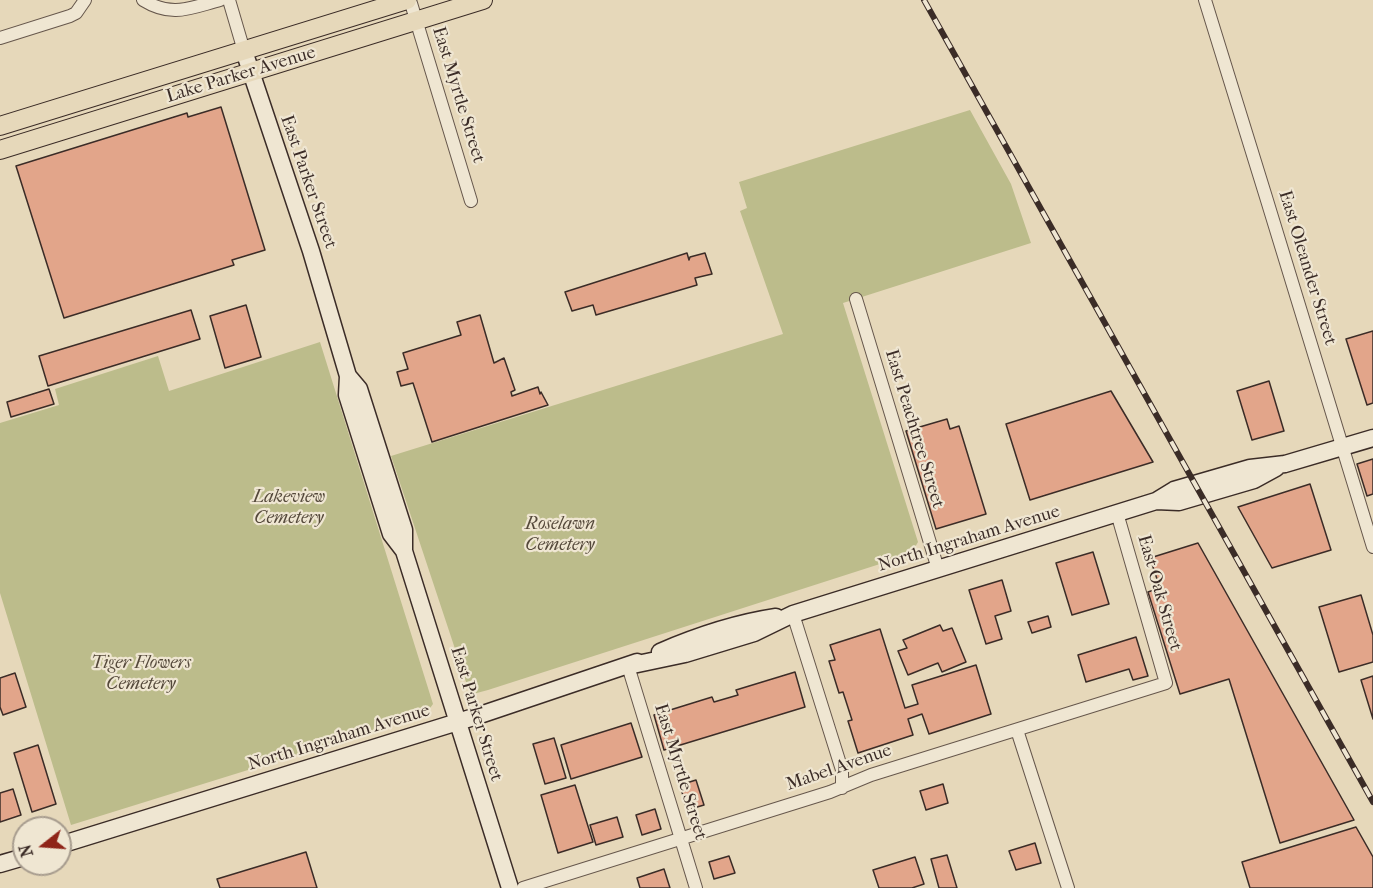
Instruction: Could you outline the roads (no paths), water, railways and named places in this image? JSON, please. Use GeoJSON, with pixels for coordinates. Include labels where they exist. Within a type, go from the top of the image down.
{"type":"FeatureCollection","features":[{"type":"Feature","properties":{"kind":"main road","name":"Lake Parker Avenue"},"geometry":{"type":"LineString","coordinates":[[0,126],[408,0]]}},
{"type":"Feature","properties":{"kind":"main road","name":"Lake Parker Avenue"},"geometry":{"type":"LineString","coordinates":[[0,150],[483,0]]}},
{"type":"Feature","properties":{"kind":"street"},"geometry":{"type":"LineString","coordinates":[[0,38],[70,16],[76,13],[85,0]]}},
{"type":"Feature","properties":{"kind":"street"},"geometry":{"type":"LineString","coordinates":[[143,0],[164,10],[177,12],[220,0]]}},
{"type":"Feature","properties":{"kind":"street","name":"East Parker Street"},"geometry":{"type":"LineString","coordinates":[[229,0],[250,72],[311,251],[348,376],[347,395],[391,534],[404,551],[510,888]]}},
{"type":"Feature","properties":{"kind":"street","name":"East Myrtle Street"},"geometry":{"type":"LineString","coordinates":[[408,0],[417,21],[471,201]]}},
{"type":"Feature","properties":{"kind":"street","name":"East Oleander Street"},"geometry":{"type":"LineString","coordinates":[[1205,0],[1373,547]]}},
{"type":"Feature","properties":{"kind":"street","name":"East Peachtree Street"},"geometry":{"type":"LineString","coordinates":[[856,299],[938,569]]}},
{"type":"Feature","properties":{"kind":"street","name":"North Ingraham Avenue"},"geometry":{"type":"LineString","coordinates":[[72,841],[458,722],[628,666],[679,644],[739,624],[793,614],[1156,501],[1174,490],[1242,470],[1284,464],[1373,438]]}},
{"type":"Feature","properties":{"kind":"street","name":"East Oak Street"},"geometry":{"type":"LineString","coordinates":[[1117,513],[1166,683]]}},
{"type":"Feature","properties":{"kind":"street"},"geometry":{"type":"LineString","coordinates":[[793,614],[842,770],[842,788]]}},
{"type":"Feature","properties":{"kind":"street","name":"East Myrtle Street"},"geometry":{"type":"LineString","coordinates":[[628,666],[696,888]]}},
{"type":"Feature","properties":{"kind":"street","name":"Mabel Avenue"},"geometry":{"type":"LineString","coordinates":[[523,888],[842,788],[871,775],[1166,683]]}},
{"type":"Feature","properties":{"kind":"street"},"geometry":{"type":"LineString","coordinates":[[1017,730],[1068,888]]}},
{"type":"Feature","properties":{"kind":"railway"},"geometry":{"type":"LineString","coordinates":[[924,0],[1373,802]]}},
{"type":"Feature","properties":{"kind":"park label","name":"Lakeview Cemetery"},"geometry":{"type":"Point","coordinates":[289,508]}},
{"type":"Feature","properties":{"kind":"park label","name":"Roselawn Cemetery"},"geometry":{"type":"Point","coordinates":[560,535]}},
{"type":"Feature","properties":{"kind":"park label","name":"Tiger Flowers Cemetery"},"geometry":{"type":"Point","coordinates":[141,674]}}]}
